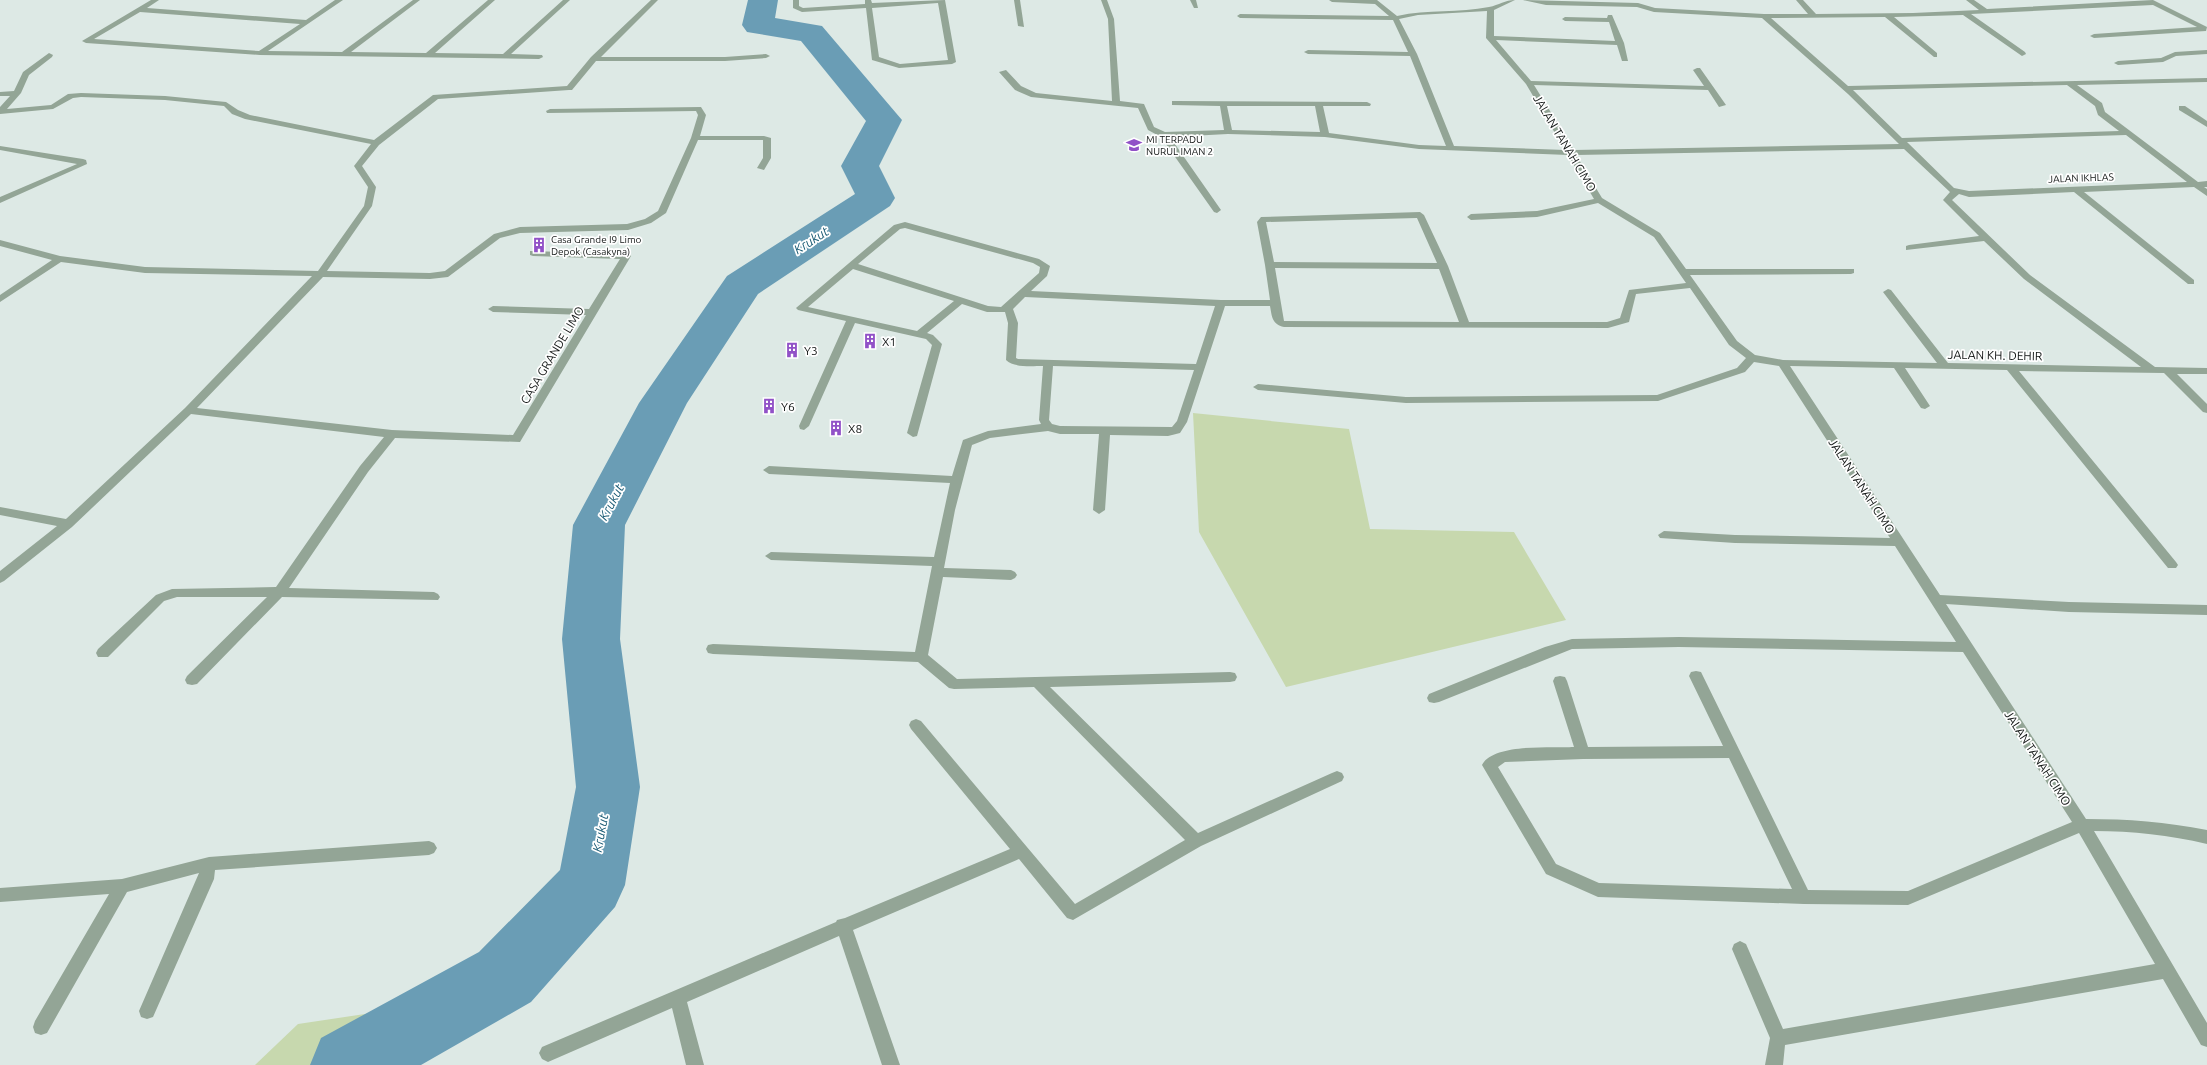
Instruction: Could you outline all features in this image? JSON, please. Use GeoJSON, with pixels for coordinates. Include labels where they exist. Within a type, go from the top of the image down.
{"type":"FeatureCollection","features":[{"type":"Feature","properties":{"kind":"street"},"geometry":{"type":"LineString","coordinates":[[156,0],[86,41],[260,53],[539,57]]}},
{"type":"Feature","properties":{"kind":"street"},"geometry":{"type":"LineString","coordinates":[[260,53],[340,0]]}},
{"type":"Feature","properties":{"kind":"street"},"geometry":{"type":"LineString","coordinates":[[342,55],[417,0]]}},
{"type":"Feature","properties":{"kind":"street"},"geometry":{"type":"LineString","coordinates":[[428,55],[492,0]]}},
{"type":"Feature","properties":{"kind":"street"},"geometry":{"type":"LineString","coordinates":[[505,56],[568,0]]}},
{"type":"Feature","properties":{"kind":"street"},"geometry":{"type":"LineString","coordinates":[[0,243],[59,259],[145,270],[430,276],[448,274],[497,236],[520,230],[628,227],[648,221],[662,213],[695,138],[702,115],[698,109],[550,111],[560,95],[569,88],[594,59],[655,0]]}},
{"type":"Feature","properties":{"kind":"street"},"geometry":{"type":"LineString","coordinates":[[796,0],[795,8],[802,10],[868,3],[942,0],[952,62],[949,64],[899,66],[875,58],[868,3]]}},
{"type":"Feature","properties":{"kind":"street"},"geometry":{"type":"LineString","coordinates":[[1017,0],[1022,26]]}},
{"type":"Feature","properties":{"kind":"street"},"geometry":{"type":"LineString","coordinates":[[1104,0],[1112,19],[1116,104]]}},
{"type":"Feature","properties":{"kind":"street"},"geometry":{"type":"LineString","coordinates":[[1332,0],[1377,2],[1389,11],[1395,18],[1413,54],[1451,148]]}},
{"type":"Feature","properties":{"kind":"street"},"geometry":{"type":"LineString","coordinates":[[1240,16],[1395,18],[1418,13],[1491,9],[1512,0]]}},
{"type":"Feature","properties":{"kind":"street"},"geometry":{"type":"LineString","coordinates":[[1526,0],[1546,3],[1638,6],[1654,10],[1764,16],[1888,16],[1987,12],[2151,1],[2206,29]]}},
{"type":"Feature","properties":{"kind":"street"},"geometry":{"type":"LineString","coordinates":[[1799,0],[1814,16]]}},
{"type":"Feature","properties":{"kind":"street"},"geometry":{"type":"LineString","coordinates":[[1969,0],[1987,12]]}},
{"type":"Feature","properties":{"kind":"street"},"geometry":{"type":"LineString","coordinates":[[1491,9],[1490,38],[1620,43]]}},
{"type":"Feature","properties":{"kind":"street"},"geometry":{"type":"LineString","coordinates":[[140,10],[308,22]]}},
{"type":"Feature","properties":{"kind":"street"},"geometry":{"type":"LineString","coordinates":[[1965,13],[2022,54]]}},
{"type":"Feature","properties":{"kind":"street"},"geometry":{"type":"LineString","coordinates":[[1764,16],[1846,88],[1951,190],[1956,192],[1947,200],[2027,277],[2154,371]]}},
{"type":"Feature","properties":{"kind":"street"},"geometry":{"type":"LineString","coordinates":[[1888,16],[1934,55]]}},
{"type":"Feature","properties":{"kind":"street"},"geometry":{"type":"LineString","coordinates":[[1564,19],[1611,18],[1625,59]]}},
{"type":"Feature","properties":{"kind":"street"},"geometry":{"type":"LineString","coordinates":[[2094,36],[2206,29]]}},
{"type":"Feature","properties":{"kind":"street","name":"JALAN TANAH CIMO"},"geometry":{"type":"LineString","coordinates":[[1490,38],[1529,83],[1599,200],[1657,235],[1733,343],[1752,358],[1783,363],[1966,648],[2082,824],[2207,1039]]}},
{"type":"Feature","properties":{"kind":"street"},"geometry":{"type":"LineString","coordinates":[[1308,52],[1413,54]]}},
{"type":"Feature","properties":{"kind":"street"},"geometry":{"type":"LineString","coordinates":[[2118,63],[2163,60],[2175,54],[2207,52]]}},
{"type":"Feature","properties":{"kind":"street"},"geometry":{"type":"LineString","coordinates":[[0,112],[17,92],[26,74],[49,55]]}},
{"type":"Feature","properties":{"kind":"street"},"geometry":{"type":"LineString","coordinates":[[594,59],[731,59],[766,56]]}},
{"type":"Feature","properties":{"kind":"street"},"geometry":{"type":"LineString","coordinates":[[1697,70],[1722,105]]}},
{"type":"Feature","properties":{"kind":"street"},"geometry":{"type":"LineString","coordinates":[[1003,72],[1018,88],[1026,93],[1141,106],[1151,128],[1164,135],[1218,210]]}},
{"type":"Feature","properties":{"kind":"street"},"geometry":{"type":"LineString","coordinates":[[1846,88],[2207,80]]}},
{"type":"Feature","properties":{"kind":"street"},"geometry":{"type":"LineString","coordinates":[[1529,83],[1709,88]]}},
{"type":"Feature","properties":{"kind":"street"},"geometry":{"type":"LineString","coordinates":[[2069,83],[2099,105],[2101,113],[2127,134],[2207,193]]}},
{"type":"Feature","properties":{"kind":"street"},"geometry":{"type":"LineString","coordinates":[[0,94],[17,92]]}},
{"type":"Feature","properties":{"kind":"street"},"geometry":{"type":"LineString","coordinates":[[0,578],[68,524],[189,410],[321,273],[368,206],[372,187],[358,166],[376,143],[436,97],[560,95]]}},
{"type":"Feature","properties":{"kind":"street"},"geometry":{"type":"LineString","coordinates":[[0,112],[53,107],[71,96],[165,98],[226,104],[235,112],[248,117],[376,143]]}},
{"type":"Feature","properties":{"kind":"street"},"geometry":{"type":"LineString","coordinates":[[1175,103],[1367,104]]}},
{"type":"Feature","properties":{"kind":"street"},"geometry":{"type":"LineString","coordinates":[[1223,103],[1228,132]]}},
{"type":"Feature","properties":{"kind":"street"},"geometry":{"type":"LineString","coordinates":[[1319,104],[1325,135]]}},
{"type":"Feature","properties":{"kind":"street"},"geometry":{"type":"LineString","coordinates":[[2182,108],[2207,124]]}},
{"type":"Feature","properties":{"kind":"street"},"geometry":{"type":"LineString","coordinates":[[1164,135],[1228,132],[1325,135],[1419,147],[1572,153],[1907,146]]}},
{"type":"Feature","properties":{"kind":"street"},"geometry":{"type":"LineString","coordinates":[[1901,140],[2127,134]]}},
{"type":"Feature","properties":{"kind":"street"},"geometry":{"type":"LineString","coordinates":[[695,138],[764,138],[768,140],[767,158],[761,168]]}},
{"type":"Feature","properties":{"kind":"street"},"geometry":{"type":"LineString","coordinates":[[0,148],[10,148],[82,162],[83,164],[0,200]]}},
{"type":"Feature","properties":{"kind":"street"},"geometry":{"type":"LineString","coordinates":[[0,153],[10,148]]}},
{"type":"Feature","properties":{"kind":"street","name":"JALAN IKHLAS"},"geometry":{"type":"LineString","coordinates":[[1956,192],[1969,194],[2207,184]]}},
{"type":"Feature","properties":{"kind":"street"},"geometry":{"type":"LineString","coordinates":[[2075,189],[2191,282]]}},
{"type":"Feature","properties":{"kind":"street"},"geometry":{"type":"LineString","coordinates":[[1471,217],[1537,214],[1599,200]]}},
{"type":"Feature","properties":{"kind":"street"},"geometry":{"type":"LineString","coordinates":[[1465,324],[1422,216],[1418,214],[1264,219],[1261,222],[1270,265],[1277,319],[1280,323],[1608,325],[1625,320],[1632,292],[1692,285]]}},
{"type":"Feature","properties":{"kind":"street"},"geometry":{"type":"LineString","coordinates":[[851,265],[960,301],[987,309],[1002,310],[1008,308],[1044,274],[1045,266],[1036,261],[905,225],[897,227],[851,265],[801,308],[920,334],[929,337],[937,344],[913,433]]}},
{"type":"Feature","properties":{"kind":"street"},"geometry":{"type":"LineString","coordinates":[[1909,248],[1986,238]]}},
{"type":"Feature","properties":{"kind":"street","name":"CASA GRANDE LIMO"},"geometry":{"type":"LineString","coordinates":[[392,434],[516,439],[626,256],[533,253]]}},
{"type":"Feature","properties":{"kind":"street"},"geometry":{"type":"LineString","coordinates":[[0,299],[59,259]]}},
{"type":"Feature","properties":{"kind":"street"},"geometry":{"type":"LineString","coordinates":[[1270,265],[1443,266]]}},
{"type":"Feature","properties":{"kind":"street"},"geometry":{"type":"LineString","coordinates":[[1683,272],[1851,271]]}},
{"type":"Feature","properties":{"kind":"street"},"geometry":{"type":"LineString","coordinates":[[1888,292],[1946,367]]}},
{"type":"Feature","properties":{"kind":"street"},"geometry":{"type":"LineString","coordinates":[[1024,294],[1221,303],[1275,303]]}},
{"type":"Feature","properties":{"kind":"street"},"geometry":{"type":"LineString","coordinates":[[920,334],[960,301]]}},
{"type":"Feature","properties":{"kind":"street"},"geometry":{"type":"LineString","coordinates":[[921,657],[949,510],[967,443],[988,435],[1048,428],[1060,430],[1168,432],[1176,430],[1182,422],[1221,303]]}},
{"type":"Feature","properties":{"kind":"street"},"geometry":{"type":"LineString","coordinates":[[1008,308],[1014,323],[1011,360],[1048,364],[1200,366]]}},
{"type":"Feature","properties":{"kind":"street"},"geometry":{"type":"LineString","coordinates":[[493,309],[593,312]]}},
{"type":"Feature","properties":{"kind":"street"},"geometry":{"type":"LineString","coordinates":[[804,426],[852,320]]}},
{"type":"Feature","properties":{"kind":"street"},"geometry":{"type":"LineString","coordinates":[[1258,386],[1406,400],[1658,398],[1741,370],[1752,358]]}},
{"type":"Feature","properties":{"kind":"street","name":"JALAN KH. DEHIR"},"geometry":{"type":"LineString","coordinates":[[1783,363],[2207,371]]}},
{"type":"Feature","properties":{"kind":"street"},"geometry":{"type":"LineString","coordinates":[[1048,364],[1044,420],[1048,428]]}},
{"type":"Feature","properties":{"kind":"street"},"geometry":{"type":"LineString","coordinates":[[1897,366],[1924,406]]}},
{"type":"Feature","properties":{"kind":"street"},"geometry":{"type":"LineString","coordinates":[[2011,368],[2172,565]]}},
{"type":"Feature","properties":{"kind":"street"},"geometry":{"type":"LineString","coordinates":[[2168,371],[2207,410]]}},
{"type":"Feature","properties":{"kind":"street"},"geometry":{"type":"LineString","coordinates":[[189,410],[392,434]]}},
{"type":"Feature","properties":{"kind":"street"},"geometry":{"type":"LineString","coordinates":[[1099,510],[1105,431]]}},
{"type":"Feature","properties":{"kind":"street"},"geometry":{"type":"LineString","coordinates":[[192,680],[278,592],[364,469],[392,434]]}},
{"type":"Feature","properties":{"kind":"street"},"geometry":{"type":"LineString","coordinates":[[769,470],[958,480]]}},
{"type":"Feature","properties":{"kind":"street"},"geometry":{"type":"LineString","coordinates":[[0,510],[68,524]]}},
{"type":"Feature","properties":{"kind":"street"},"geometry":{"type":"LineString","coordinates":[[1664,535],[1735,539],[1898,542]]}},
{"type":"Feature","properties":{"kind":"street"},"geometry":{"type":"LineString","coordinates":[[771,556],[938,567],[1012,575]]}},
{"type":"Feature","properties":{"kind":"street"},"geometry":{"type":"LineString","coordinates":[[103,653],[160,598],[176,592],[278,592],[434,597]]}},
{"type":"Feature","properties":{"kind":"street"},"geometry":{"type":"LineString","coordinates":[[1935,598],[2069,607],[2207,610]]}},
{"type":"Feature","properties":{"kind":"street"},"geometry":{"type":"LineString","coordinates":[[1434,698],[1550,651],[1572,644],[1694,642],[1966,648]]}},
{"type":"Feature","properties":{"kind":"street"},"geometry":{"type":"LineString","coordinates":[[713,649],[921,657],[954,684],[1230,677]]}},
{"type":"Feature","properties":{"kind":"street"},"geometry":{"type":"LineString","coordinates":[[1696,676],[1804,897]]}},
{"type":"Feature","properties":{"kind":"street"},"geometry":{"type":"LineString","coordinates":[[1560,681],[1583,753]]}},
{"type":"Feature","properties":{"kind":"street"},"geometry":{"type":"LineString","coordinates":[[1037,682],[1196,840]]}},
{"type":"Feature","properties":{"kind":"street"},"geometry":{"type":"LineString","coordinates":[[916,725],[1073,913],[1196,840],[1337,777]]}},
{"type":"Feature","properties":{"kind":"street"},"geometry":{"type":"LineString","coordinates":[[1734,752],[1583,753],[1503,756],[1489,765],[1551,869],[1598,890],[1804,897],[1908,898],[2082,824],[2129,824],[2170,829],[2207,837]]}},
{"type":"Feature","properties":{"kind":"street"},"geometry":{"type":"LineString","coordinates":[[0,894],[44,893],[122,886],[209,864],[429,848]]}},
{"type":"Feature","properties":{"kind":"street"},"geometry":{"type":"LineString","coordinates":[[548,1053],[678,998],[843,925],[1021,851]]}},
{"type":"Feature","properties":{"kind":"street"},"geometry":{"type":"LineString","coordinates":[[147,1011],[206,879],[209,864]]}},
{"type":"Feature","properties":{"kind":"street"},"geometry":{"type":"LineString","coordinates":[[41,1027],[122,886]]}},
{"type":"Feature","properties":{"kind":"street"},"geometry":{"type":"LineString","coordinates":[[843,925],[891,1065]]}},
{"type":"Feature","properties":{"kind":"street"},"geometry":{"type":"LineString","coordinates":[[1740,948],[1778,1038],[1774,1065]]}},
{"type":"Feature","properties":{"kind":"street"},"geometry":{"type":"LineString","coordinates":[[1778,1038],[2167,970]]}},
{"type":"Feature","properties":{"kind":"street"},"geometry":{"type":"LineString","coordinates":[[678,998],[695,1065]]}},
{"type":"Feature","properties":{"kind":"green space"},"geometry":{"type":"Polygon","coordinates":[[[1193,413],[1349,429],[1370,529],[1514,532],[1566,620],[1286,687],[1199,532],[1193,413]]]}},
{"type":"Feature","properties":{"kind":"green space"},"geometry":{"type":"Polygon","coordinates":[[[405,1008],[389,1065],[255,1065],[298,1024],[405,1008]]]}},
{"type":"Feature","properties":{"kind":"waterway","name":"Krukut"},"geometry":{"type":"LineString","coordinates":[[348,1065],[505,977],[591,885],[608,787],[591,639],[599,525],[663,403],[742,285],[876,198],[860,166],[884,120],[811,33],[758,25],[763,0]]}},
{"type":"Feature","properties":{"kind":"place","name":"MI TERPADU NURUL IMAN 2"},"geometry":{"type":"Point","coordinates":[1134,145]}},
{"type":"Feature","properties":{"kind":"place","name":"Casa Grande I9 Limo Depok (Casakyna)"},"geometry":{"type":"Point","coordinates":[539,245]}},
{"type":"Feature","properties":{"kind":"place","name":"X1"},"geometry":{"type":"Point","coordinates":[870,341]}},
{"type":"Feature","properties":{"kind":"place","name":"Y3"},"geometry":{"type":"Point","coordinates":[792,350]}},
{"type":"Feature","properties":{"kind":"place","name":"Y6"},"geometry":{"type":"Point","coordinates":[769,406]}},
{"type":"Feature","properties":{"kind":"place","name":"X8"},"geometry":{"type":"Point","coordinates":[836,428]}}]}
